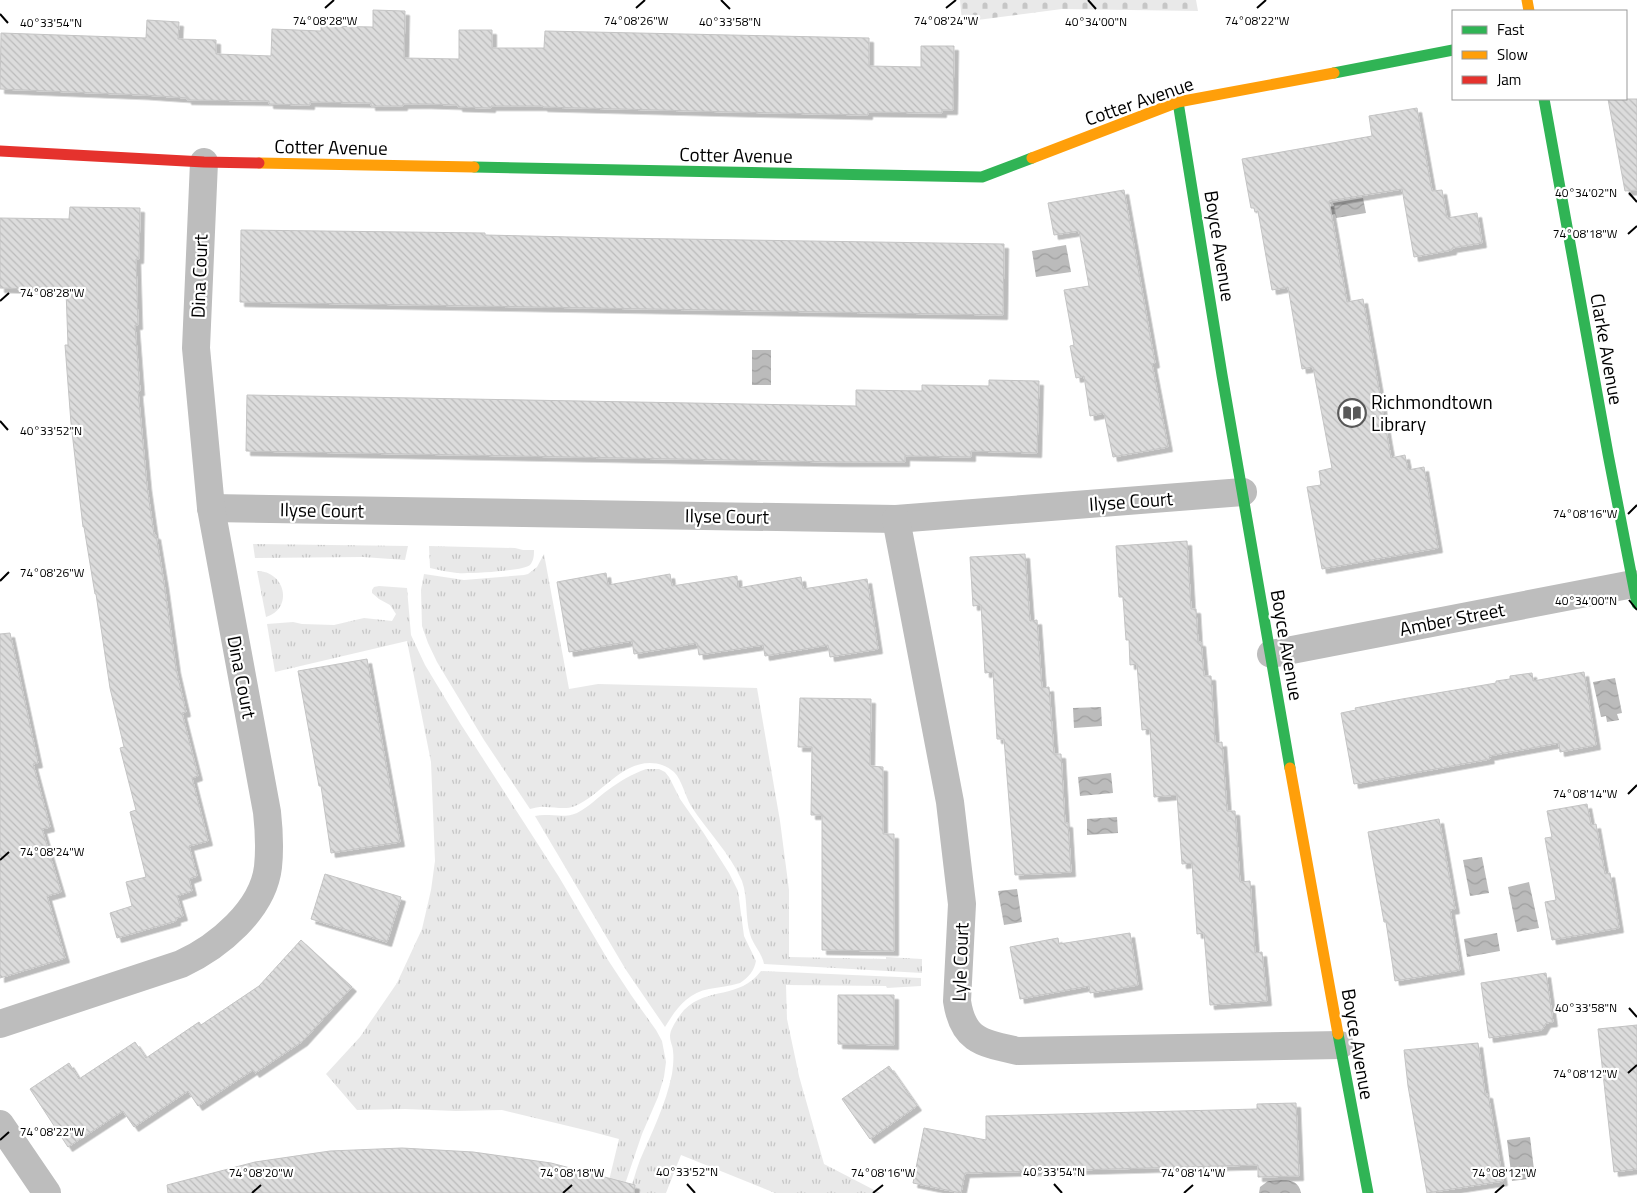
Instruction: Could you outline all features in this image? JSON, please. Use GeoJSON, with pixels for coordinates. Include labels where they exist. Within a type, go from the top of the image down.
{"type":"FeatureCollection","features":[{"type":"Feature","properties":{"kind":"street","name":"Cotter Avenue"},"geometry":{"type":"LineString","coordinates":[[0,151],[204,162],[982,177],[1178,102],[1452,50]]}},
{"type":"Feature","properties":{"kind":"street","name":"Clarke Avenue"},"geometry":{"type":"LineString","coordinates":[[1544,100],[1608,454],[1632,547],[1635,594]]}},
{"type":"Feature","properties":{"kind":"street","name":"Boyce Avenue"},"geometry":{"type":"LineString","coordinates":[[1178,102],[1242,492],[1368,1193]]}},
{"type":"Feature","properties":{"kind":"street","name":"Dina Court"},"geometry":{"type":"LineString","coordinates":[[0,1024],[200,956],[222,940],[244,917],[260,892],[268,868],[269,838],[267,812],[211,508],[196,348],[204,162]]}},
{"type":"Feature","properties":{"kind":"street","name":"Ilyse Court"},"geometry":{"type":"LineString","coordinates":[[211,508],[896,519],[1242,492]]}},
{"type":"Feature","properties":{"kind":"street","name":"Lyle Court"},"geometry":{"type":"LineString","coordinates":[[896,519],[950,802],[962,904],[957,1001],[959,1016],[969,1032],[985,1044],[1018,1051],[1340,1045]]}},
{"type":"Feature","properties":{"kind":"street","name":"Amber Street"},"geometry":{"type":"LineString","coordinates":[[1271,654],[1635,594]]}},
{"type":"Feature","properties":{"kind":"street"},"geometry":{"type":"LineString","coordinates":[[0,1124],[47,1193]]}},
{"type":"Feature","properties":{"kind":"green space"},"geometry":{"type":"Polygon","coordinates":[[[960,0],[1196,0],[1198,11],[1062,9],[962,22],[960,0]]]}},
{"type":"Feature","properties":{"kind":"green space"},"geometry":{"type":"Polygon","coordinates":[[[253,544],[408,546],[405,560],[363,557],[255,558],[253,544]]]}},
{"type":"Feature","properties":{"kind":"green space"},"geometry":{"type":"Polygon","coordinates":[[[429,546],[515,548],[534,550],[534,556],[530,565],[518,569],[457,573],[430,568],[429,546]]]}},
{"type":"Feature","properties":{"kind":"green space"},"geometry":{"type":"Polygon","coordinates":[[[544,554],[569,689],[598,684],[757,688],[780,821],[789,890],[789,957],[922,959],[922,973],[764,964],[750,934],[744,887],[737,871],[691,806],[677,775],[663,765],[650,763],[639,764],[629,768],[575,806],[530,809],[484,740],[437,662],[422,626],[421,590],[424,574],[464,580],[528,574],[537,567],[544,554]]]}},
{"type":"Feature","properties":{"kind":"green space"},"geometry":{"type":"Polygon","coordinates":[[[257,571],[274,577],[280,583],[282,591],[283,598],[280,606],[275,612],[266,617],[257,571]]]}},
{"type":"Feature","properties":{"kind":"green space"},"geometry":{"type":"Polygon","coordinates":[[[374,587],[407,588],[411,635],[425,665],[559,877],[608,960],[662,1041],[666,1062],[664,1077],[622,1193],[606,1193],[619,1139],[502,1110],[357,1110],[326,1074],[360,1037],[397,983],[422,929],[431,890],[435,861],[431,762],[407,641],[275,672],[267,624],[293,622],[334,625],[364,618],[392,621],[396,614],[390,605],[372,593],[374,587]]]}},
{"type":"Feature","properties":{"kind":"green space"},"geometry":{"type":"Polygon","coordinates":[[[646,769],[659,769],[669,777],[680,799],[729,873],[738,891],[744,936],[756,961],[751,974],[740,983],[701,991],[688,998],[673,1014],[665,1027],[626,970],[535,816],[567,816],[577,813],[631,775],[646,769]]]}},
{"type":"Feature","properties":{"kind":"green space"},"geometry":{"type":"Polygon","coordinates":[[[761,971],[921,978],[921,986],[887,988],[886,986],[786,985],[787,1019],[799,1076],[824,1164],[880,1193],[775,1193],[681,1155],[666,1193],[629,1193],[666,1096],[672,1074],[673,1049],[670,1036],[675,1023],[684,1010],[693,1003],[703,998],[743,986],[761,971]]]}},
{"type":"Feature","properties":{"kind":"water"},"geometry":{"type":"Polygon","coordinates":[[[1363,198],[1366,213],[1336,218],[1335,214],[1329,215],[1328,207],[1334,206],[1333,203],[1363,198]]]}},
{"type":"Feature","properties":{"kind":"water"},"geometry":{"type":"Polygon","coordinates":[[[1066,245],[1071,272],[1036,277],[1032,251],[1066,245]]]}},
{"type":"Feature","properties":{"kind":"water"},"geometry":{"type":"Polygon","coordinates":[[[752,350],[771,350],[771,385],[752,385],[752,350]]]}},
{"type":"Feature","properties":{"kind":"water"},"geometry":{"type":"Polygon","coordinates":[[[1615,678],[1622,713],[1617,714],[1619,720],[1607,722],[1606,716],[1601,717],[1593,682],[1615,678]]]}},
{"type":"Feature","properties":{"kind":"water"},"geometry":{"type":"Polygon","coordinates":[[[1101,707],[1102,726],[1074,728],[1073,708],[1101,707]]]}},
{"type":"Feature","properties":{"kind":"water"},"geometry":{"type":"Polygon","coordinates":[[[1111,773],[1113,793],[1080,796],[1078,777],[1111,773]]]}},
{"type":"Feature","properties":{"kind":"water"},"geometry":{"type":"Polygon","coordinates":[[[1117,817],[1118,833],[1087,835],[1087,819],[1117,817]]]}},
{"type":"Feature","properties":{"kind":"water"},"geometry":{"type":"Polygon","coordinates":[[[1482,857],[1489,893],[1470,896],[1463,860],[1482,857]]]}},
{"type":"Feature","properties":{"kind":"water"},"geometry":{"type":"Polygon","coordinates":[[[1529,882],[1539,928],[1517,932],[1508,887],[1529,882]]]}},
{"type":"Feature","properties":{"kind":"water"},"geometry":{"type":"Polygon","coordinates":[[[1017,889],[1022,922],[1004,925],[998,891],[1017,889]]]}},
{"type":"Feature","properties":{"kind":"water"},"geometry":{"type":"Polygon","coordinates":[[[1497,933],[1500,951],[1467,957],[1464,939],[1497,933]]]}},
{"type":"Feature","properties":{"kind":"water"},"geometry":{"type":"Polygon","coordinates":[[[1530,1137],[1535,1178],[1512,1181],[1507,1140],[1530,1137]]]}},
{"type":"Feature","properties":{"kind":"water"},"geometry":{"type":"Polygon","coordinates":[[[1283,1180],[1293,1182],[1301,1193],[1259,1193],[1260,1187],[1268,1181],[1283,1180]]]}},
{"type":"Feature","properties":{"kind":"building"},"geometry":{"type":"Polygon","coordinates":[[[373,10],[405,11],[404,58],[459,59],[459,30],[492,30],[492,48],[544,48],[545,31],[869,38],[869,66],[921,67],[921,46],[954,46],[953,110],[942,110],[942,113],[868,112],[868,115],[543,106],[491,106],[491,108],[403,104],[403,106],[371,106],[371,103],[310,102],[310,105],[269,104],[269,101],[187,100],[187,98],[144,95],[0,89],[1,33],[146,38],[147,20],[179,22],[178,39],[216,40],[216,54],[271,56],[272,29],[321,31],[321,26],[373,27],[373,10]]]}},
{"type":"Feature","properties":{"kind":"building"},"geometry":{"type":"Polygon","coordinates":[[[1637,99],[1637,190],[1625,191],[1608,100],[1637,99]]]}},
{"type":"Feature","properties":{"kind":"building"},"geometry":{"type":"Polygon","coordinates":[[[1417,108],[1432,191],[1442,190],[1447,218],[1477,213],[1482,243],[1414,257],[1402,189],[1329,201],[1347,302],[1363,299],[1391,458],[1405,455],[1408,470],[1424,467],[1438,548],[1322,569],[1307,487],[1321,485],[1319,471],[1332,468],[1313,367],[1302,369],[1288,287],[1272,290],[1258,211],[1255,212],[1254,208],[1251,208],[1242,159],[1372,136],[1369,116],[1417,108]]]}},
{"type":"Feature","properties":{"kind":"building"},"geometry":{"type":"Polygon","coordinates":[[[1124,190],[1155,363],[1152,364],[1168,447],[1113,457],[1104,413],[1090,416],[1084,376],[1076,378],[1070,346],[1074,345],[1064,290],[1089,286],[1079,231],[1054,235],[1048,203],[1124,190]]]}},
{"type":"Feature","properties":{"kind":"building"},"geometry":{"type":"Polygon","coordinates":[[[70,207],[140,208],[139,259],[136,259],[138,325],[135,325],[140,391],[138,391],[147,486],[154,535],[156,535],[164,583],[176,669],[186,712],[182,713],[198,776],[192,778],[208,841],[189,846],[197,876],[189,879],[192,891],[177,896],[183,916],[176,918],[176,921],[117,938],[110,913],[132,906],[126,882],[146,877],[130,812],[136,810],[120,748],[124,747],[110,688],[96,594],[83,527],[71,423],[65,345],[68,345],[66,290],[0,288],[0,218],[69,219],[70,207]]]}},
{"type":"Feature","properties":{"kind":"building"},"geometry":{"type":"Polygon","coordinates":[[[241,230],[1004,244],[1003,315],[240,302],[241,230]]]}},
{"type":"Feature","properties":{"kind":"building"},"geometry":{"type":"Polygon","coordinates":[[[989,380],[1039,381],[1037,453],[971,451],[971,457],[905,456],[905,462],[837,462],[246,451],[247,395],[856,406],[856,390],[922,391],[922,385],[989,386],[989,380]]]}},
{"type":"Feature","properties":{"kind":"building"},"geometry":{"type":"Polygon","coordinates":[[[1187,541],[1191,609],[1196,609],[1198,642],[1201,642],[1204,676],[1211,676],[1215,743],[1222,742],[1227,811],[1235,811],[1240,882],[1250,881],[1255,953],[1262,952],[1267,1001],[1210,1005],[1204,933],[1197,934],[1192,863],[1182,864],[1177,795],[1154,797],[1150,729],[1142,730],[1137,664],[1130,665],[1129,640],[1126,640],[1123,597],[1119,597],[1116,546],[1187,541]]]}},
{"type":"Feature","properties":{"kind":"building"},"geometry":{"type":"Polygon","coordinates":[[[1025,554],[1030,621],[1037,620],[1042,688],[1049,687],[1054,754],[1061,754],[1065,823],[1068,823],[1071,872],[1015,875],[1004,739],[997,739],[993,672],[985,673],[981,605],[973,606],[970,557],[1025,554]]]}},
{"type":"Feature","properties":{"kind":"building"},"geometry":{"type":"Polygon","coordinates":[[[606,573],[608,585],[670,574],[672,586],[737,576],[738,588],[801,577],[803,589],[867,579],[878,649],[830,657],[828,645],[765,656],[763,645],[699,655],[697,643],[634,654],[632,641],[569,652],[557,582],[606,573]]]}},
{"type":"Feature","properties":{"kind":"building"},"geometry":{"type":"Polygon","coordinates":[[[10,633],[38,763],[33,764],[50,827],[42,829],[61,892],[47,896],[65,958],[0,978],[0,634],[10,633]]]}},
{"type":"Feature","properties":{"kind":"building"},"geometry":{"type":"Polygon","coordinates":[[[367,659],[400,842],[331,853],[321,786],[319,786],[298,671],[367,659]]]}},
{"type":"Feature","properties":{"kind":"building"},"geometry":{"type":"Polygon","coordinates":[[[1584,672],[1596,745],[1560,752],[1559,743],[1489,756],[1490,759],[1354,784],[1341,713],[1356,710],[1355,708],[1496,683],[1496,681],[1510,679],[1510,676],[1532,673],[1533,681],[1584,672]]]}},
{"type":"Feature","properties":{"kind":"building"},"geometry":{"type":"Polygon","coordinates":[[[800,698],[871,699],[870,766],[883,767],[883,834],[894,834],[894,951],[822,950],[822,815],[811,815],[812,747],[798,747],[800,698]]]}},
{"type":"Feature","properties":{"kind":"building"},"geometry":{"type":"Polygon","coordinates":[[[1587,804],[1591,825],[1596,824],[1605,874],[1610,873],[1619,928],[1552,940],[1545,902],[1556,900],[1545,838],[1552,837],[1547,811],[1587,804]]]}},
{"type":"Feature","properties":{"kind":"building"},"geometry":{"type":"Polygon","coordinates":[[[1439,819],[1455,909],[1450,910],[1460,970],[1395,981],[1386,922],[1384,922],[1368,832],[1439,819]]]}},
{"type":"Feature","properties":{"kind":"building"},"geometry":{"type":"Polygon","coordinates":[[[325,874],[401,897],[387,942],[311,919],[325,874]]]}},
{"type":"Feature","properties":{"kind":"building"},"geometry":{"type":"Polygon","coordinates":[[[1130,933],[1138,985],[1090,993],[1089,986],[1020,999],[1010,947],[1058,938],[1059,944],[1130,933]]]}},
{"type":"Feature","properties":{"kind":"building"},"geometry":{"type":"Polygon","coordinates":[[[301,940],[352,987],[303,1041],[255,1073],[253,1070],[198,1106],[188,1091],[134,1127],[123,1111],[68,1147],[30,1089],[69,1063],[79,1079],[135,1042],[146,1058],[199,1022],[201,1025],[259,986],[301,940]]]}},
{"type":"Feature","properties":{"kind":"building"},"geometry":{"type":"Polygon","coordinates":[[[1546,973],[1553,1022],[1546,1023],[1542,1030],[1489,1038],[1481,983],[1546,973]]]}},
{"type":"Feature","properties":{"kind":"building"},"geometry":{"type":"Polygon","coordinates":[[[838,995],[894,995],[894,1045],[838,1044],[838,995]]]}},
{"type":"Feature","properties":{"kind":"building"},"geometry":{"type":"Polygon","coordinates":[[[1637,1025],[1637,1169],[1614,1172],[1598,1029],[1637,1025]]]}},
{"type":"Feature","properties":{"kind":"building"},"geometry":{"type":"Polygon","coordinates":[[[1478,1043],[1485,1094],[1488,1094],[1503,1181],[1427,1193],[1408,1086],[1404,1050],[1478,1043]]]}},
{"type":"Feature","properties":{"kind":"building"},"geometry":{"type":"Polygon","coordinates":[[[889,1066],[917,1106],[870,1139],[842,1099],[889,1066]]]}},
{"type":"Feature","properties":{"kind":"building"},"geometry":{"type":"Polygon","coordinates":[[[1296,1103],[1299,1176],[1258,1177],[1258,1165],[965,1173],[961,1193],[913,1183],[924,1128],[986,1140],[986,1116],[1257,1109],[1257,1104],[1296,1103]]]}},
{"type":"Feature","properties":{"kind":"building"},"geometry":{"type":"Polygon","coordinates":[[[402,1148],[473,1152],[551,1163],[635,1185],[634,1193],[168,1193],[167,1185],[255,1162],[330,1151],[402,1148]]]}},
{"type":"Feature","properties":{"kind":"traffic: fast"},"geometry":{"type":"LineString","coordinates":[[1334,73],[1452,50]]}},
{"type":"Feature","properties":{"kind":"traffic: fast"},"geometry":{"type":"LineString","coordinates":[[1544,100],[1637,604]]}},
{"type":"Feature","properties":{"kind":"traffic: fast"},"geometry":{"type":"LineString","coordinates":[[1178,102],[1222,375],[1290,768]]}},
{"type":"Feature","properties":{"kind":"traffic: fast"},"geometry":{"type":"LineString","coordinates":[[474,167],[982,177],[1032,158]]}},
{"type":"Feature","properties":{"kind":"traffic: fast"},"geometry":{"type":"LineString","coordinates":[[1338,1034],[1368,1193]]}},
{"type":"Feature","properties":{"kind":"traffic: slow"},"geometry":{"type":"LineString","coordinates":[[1527,0],[1529,10]]}},
{"type":"Feature","properties":{"kind":"traffic: slow"},"geometry":{"type":"LineString","coordinates":[[1032,158],[1178,102],[1334,73]]}},
{"type":"Feature","properties":{"kind":"traffic: slow"},"geometry":{"type":"LineString","coordinates":[[259,163],[474,167]]}},
{"type":"Feature","properties":{"kind":"traffic: slow"},"geometry":{"type":"LineString","coordinates":[[1290,768],[1338,1034]]}},
{"type":"Feature","properties":{"kind":"traffic: jam"},"geometry":{"type":"LineString","coordinates":[[0,151],[204,162],[259,163]]}},
{"type":"Feature","properties":{"kind":"place","name":"Richmondtown Library"},"geometry":{"type":"Point","coordinates":[1352,413]}}]}
